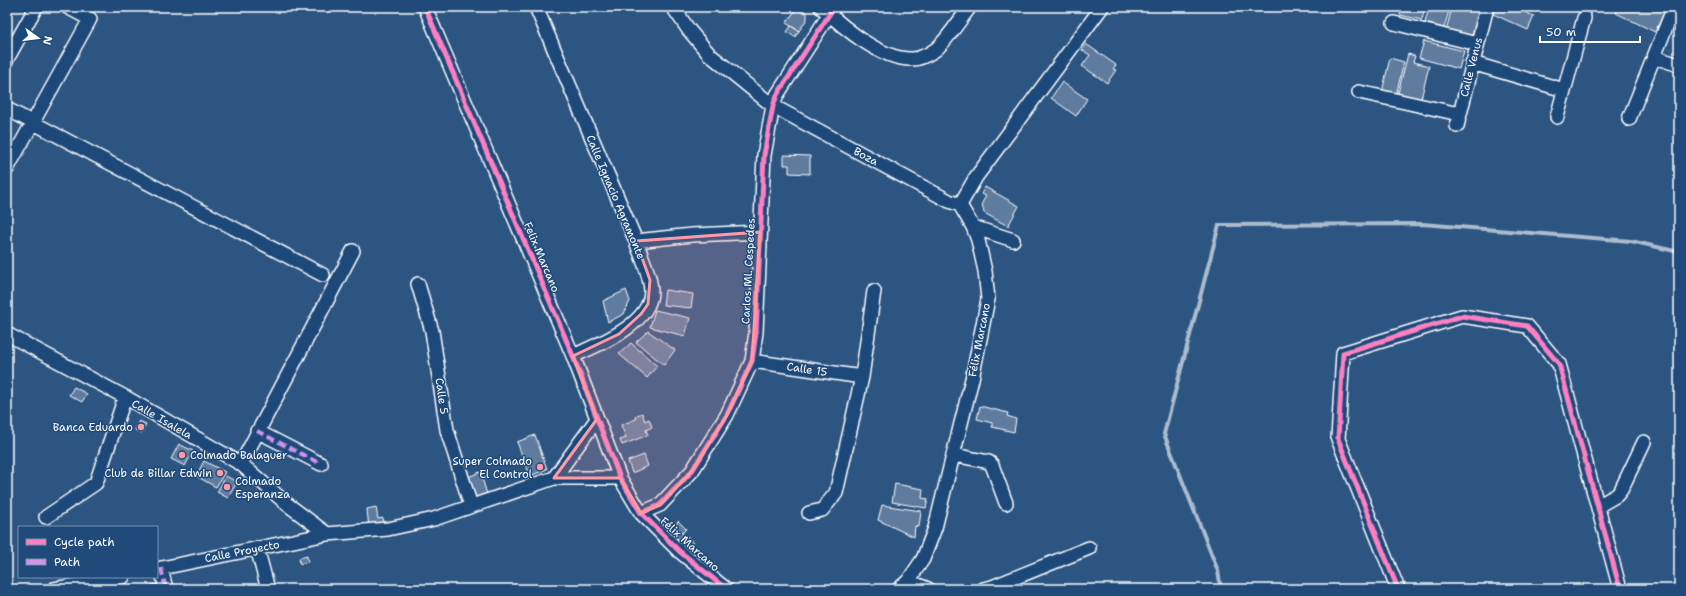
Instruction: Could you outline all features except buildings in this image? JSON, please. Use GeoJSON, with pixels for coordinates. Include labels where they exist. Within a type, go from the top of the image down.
{"type":"FeatureCollection","features":[{"type":"Feature","properties":{"kind":"street"},"geometry":{"type":"LineString","coordinates":[[7,59],[36,7]]}},
{"type":"Feature","properties":{"kind":"street"},"geometry":{"type":"LineString","coordinates":[[7,169],[90,19],[67,7]]}},
{"type":"Feature","properties":{"kind":"street","name":"Felix Marcano"},"geometry":{"type":"LineString","coordinates":[[425,7],[573,356],[620,478],[641,513]]}},
{"type":"Feature","properties":{"kind":"street","name":"Calle Ignacio Agramonte"},"geometry":{"type":"LineString","coordinates":[[536,7],[636,241],[650,280],[651,292],[648,304],[641,314],[620,334],[573,356]]}},
{"type":"Feature","properties":{"kind":"street","name":"Boza"},"geometry":{"type":"LineString","coordinates":[[673,7],[688,29],[709,54],[773,106],[949,201],[960,205]]}},
{"type":"Feature","properties":{"kind":"street"},"geometry":{"type":"LineString","coordinates":[[828,9],[857,38],[888,54],[914,60],[936,49],[970,7]]}},
{"type":"Feature","properties":{"kind":"street"},"geometry":{"type":"LineString","coordinates":[[960,205],[976,177],[1102,7]]}},
{"type":"Feature","properties":{"kind":"street","name":"Calle Venus"},"geometry":{"type":"LineString","coordinates":[[1359,92],[1458,120],[1487,7]]}},
{"type":"Feature","properties":{"kind":"street"},"geometry":{"type":"LineString","coordinates":[[1629,119],[1674,7]]}},
{"type":"Feature","properties":{"kind":"street","name":"Carlos Ml. Cespedes"},"geometry":{"type":"LineString","coordinates":[[641,513],[660,505],[692,471],[727,415],[752,361],[756,332],[764,155],[773,106],[777,95],[828,9]]}},
{"type":"Feature","properties":{"kind":"street"},"geometry":{"type":"LineString","coordinates":[[1557,117],[1584,18]]}},
{"type":"Feature","properties":{"kind":"street"},"geometry":{"type":"LineString","coordinates":[[1394,23],[1477,44]]}},
{"type":"Feature","properties":{"kind":"street"},"geometry":{"type":"LineString","coordinates":[[1654,57],[1679,65]]}},
{"type":"Feature","properties":{"kind":"street"},"geometry":{"type":"LineString","coordinates":[[1472,63],[1564,90]]}},
{"type":"Feature","properties":{"kind":"street"},"geometry":{"type":"LineString","coordinates":[[7,109],[323,275]]}},
{"type":"Feature","properties":{"kind":"street","name":"Félix Marcano"},"geometry":{"type":"LineString","coordinates":[[904,585],[923,559],[936,528],[954,455],[988,299],[986,271],[973,227],[960,205]]}},
{"type":"Feature","properties":{"kind":"street"},"geometry":{"type":"LineString","coordinates":[[973,227],[1013,240]]}},
{"type":"Feature","properties":{"kind":"street"},"geometry":{"type":"LineString","coordinates":[[636,241],[692,235],[760,232]]}},
{"type":"Feature","properties":{"kind":"street"},"geometry":{"type":"LineString","coordinates":[[240,464],[353,251]]}},
{"type":"Feature","properties":{"kind":"street","name":"Calle 5"},"geometry":{"type":"LineString","coordinates":[[418,284],[432,331],[447,430],[471,506]]}},
{"type":"Feature","properties":{"kind":"street"},"geometry":{"type":"LineString","coordinates":[[809,513],[822,510],[836,493],[862,377],[874,291]]}},
{"type":"Feature","properties":{"kind":"street"},"geometry":{"type":"LineString","coordinates":[[1398,589],[1338,439],[1343,353],[1462,316],[1527,326],[1558,364],[1620,589]]}},
{"type":"Feature","properties":{"kind":"street","name":"Calle Isalela"},"geometry":{"type":"LineString","coordinates":[[7,334],[125,397],[240,464],[287,504],[327,534]]}},
{"type":"Feature","properties":{"kind":"street","name":"Calle 15"},"geometry":{"type":"LineString","coordinates":[[752,361],[862,377]]}},
{"type":"Feature","properties":{"kind":"street"},"geometry":{"type":"LineString","coordinates":[[46,517],[96,483],[125,397]]}},
{"type":"Feature","properties":{"kind":"street"},"geometry":{"type":"LineString","coordinates":[[554,478],[597,419]]}},
{"type":"Feature","properties":{"kind":"street"},"geometry":{"type":"LineString","coordinates":[[257,431],[321,464]]}},
{"type":"Feature","properties":{"kind":"street"},"geometry":{"type":"LineString","coordinates":[[1598,506],[1617,495],[1621,490],[1644,442]]}},
{"type":"Feature","properties":{"kind":"street"},"geometry":{"type":"LineString","coordinates":[[954,455],[989,462],[992,465],[1006,502]]}},
{"type":"Feature","properties":{"kind":"street","name":"Calle Proyecto"},"geometry":{"type":"LineString","coordinates":[[159,568],[327,534],[388,529],[434,519],[554,478],[620,478]]}},
{"type":"Feature","properties":{"kind":"street","name":"Félix Marcano"},"geometry":{"type":"LineString","coordinates":[[641,513],[679,551],[726,589]]}},
{"type":"Feature","properties":{"kind":"street"},"geometry":{"type":"LineString","coordinates":[[257,548],[268,589]]}},
{"type":"Feature","properties":{"kind":"street"},"geometry":{"type":"LineString","coordinates":[[983,589],[992,587],[1089,548]]}},
{"type":"Feature","properties":{"kind":"street"},"geometry":{"type":"LineString","coordinates":[[159,568],[166,589]]}},
{"type":"Feature","properties":{"kind":"street"},"geometry":{"type":"LineString","coordinates":[[54,589],[117,578]]}},
{"type":"Feature","properties":{"kind":"street"},"geometry":{"type":"LineString","coordinates":[[904,585],[928,589]]}},
{"type":"Feature","properties":{"kind":"highlighted area"},"geometry":{"type":"Polygon","coordinates":[[[760,232],[752,361],[727,415],[692,471],[660,505],[641,513],[620,478],[554,478],[597,419],[573,356],[619,334],[641,314],[648,304],[650,280],[636,241],[760,232]]]}},
{"type":"Feature","properties":{"kind":"waterway"},"geometry":{"type":"LineString","coordinates":[[1221,589],[1218,571],[1164,434],[1219,225],[1422,224],[1631,241],[1679,252]]}},
{"type":"Feature","properties":{"kind":"marked path"},"geometry":{"type":"LineString","coordinates":[[257,431],[321,464]]}},
{"type":"Feature","properties":{"kind":"marked path"},"geometry":{"type":"LineString","coordinates":[[161,568],[166,589]]}},
{"type":"Feature","properties":{"kind":"cycle path"},"geometry":{"type":"LineString","coordinates":[[425,7],[573,356],[620,478],[641,513],[679,551],[726,589]]}},
{"type":"Feature","properties":{"kind":"cycle path"},"geometry":{"type":"LineString","coordinates":[[641,513],[660,505],[692,471],[727,415],[752,361],[756,332],[764,155],[773,106],[777,95],[834,7]]}},
{"type":"Feature","properties":{"kind":"cycle path"},"geometry":{"type":"LineString","coordinates":[[1398,589],[1338,439],[1343,353],[1462,316],[1527,326],[1559,364],[1620,589]]}},
{"type":"Feature","properties":{"kind":"place","name":"Banca Eduardo"},"geometry":{"type":"Point","coordinates":[141,427]}},
{"type":"Feature","properties":{"kind":"place","name":"Colmado Balaguer"},"geometry":{"type":"Point","coordinates":[182,455]}},
{"type":"Feature","properties":{"kind":"place","name":"Super Colmado El Control"},"geometry":{"type":"Point","coordinates":[540,467]}},
{"type":"Feature","properties":{"kind":"place","name":"Club de Billar Edwin"},"geometry":{"type":"Point","coordinates":[220,473]}},
{"type":"Feature","properties":{"kind":"place","name":"Colmado Esperanza"},"geometry":{"type":"Point","coordinates":[227,487]}}]}
